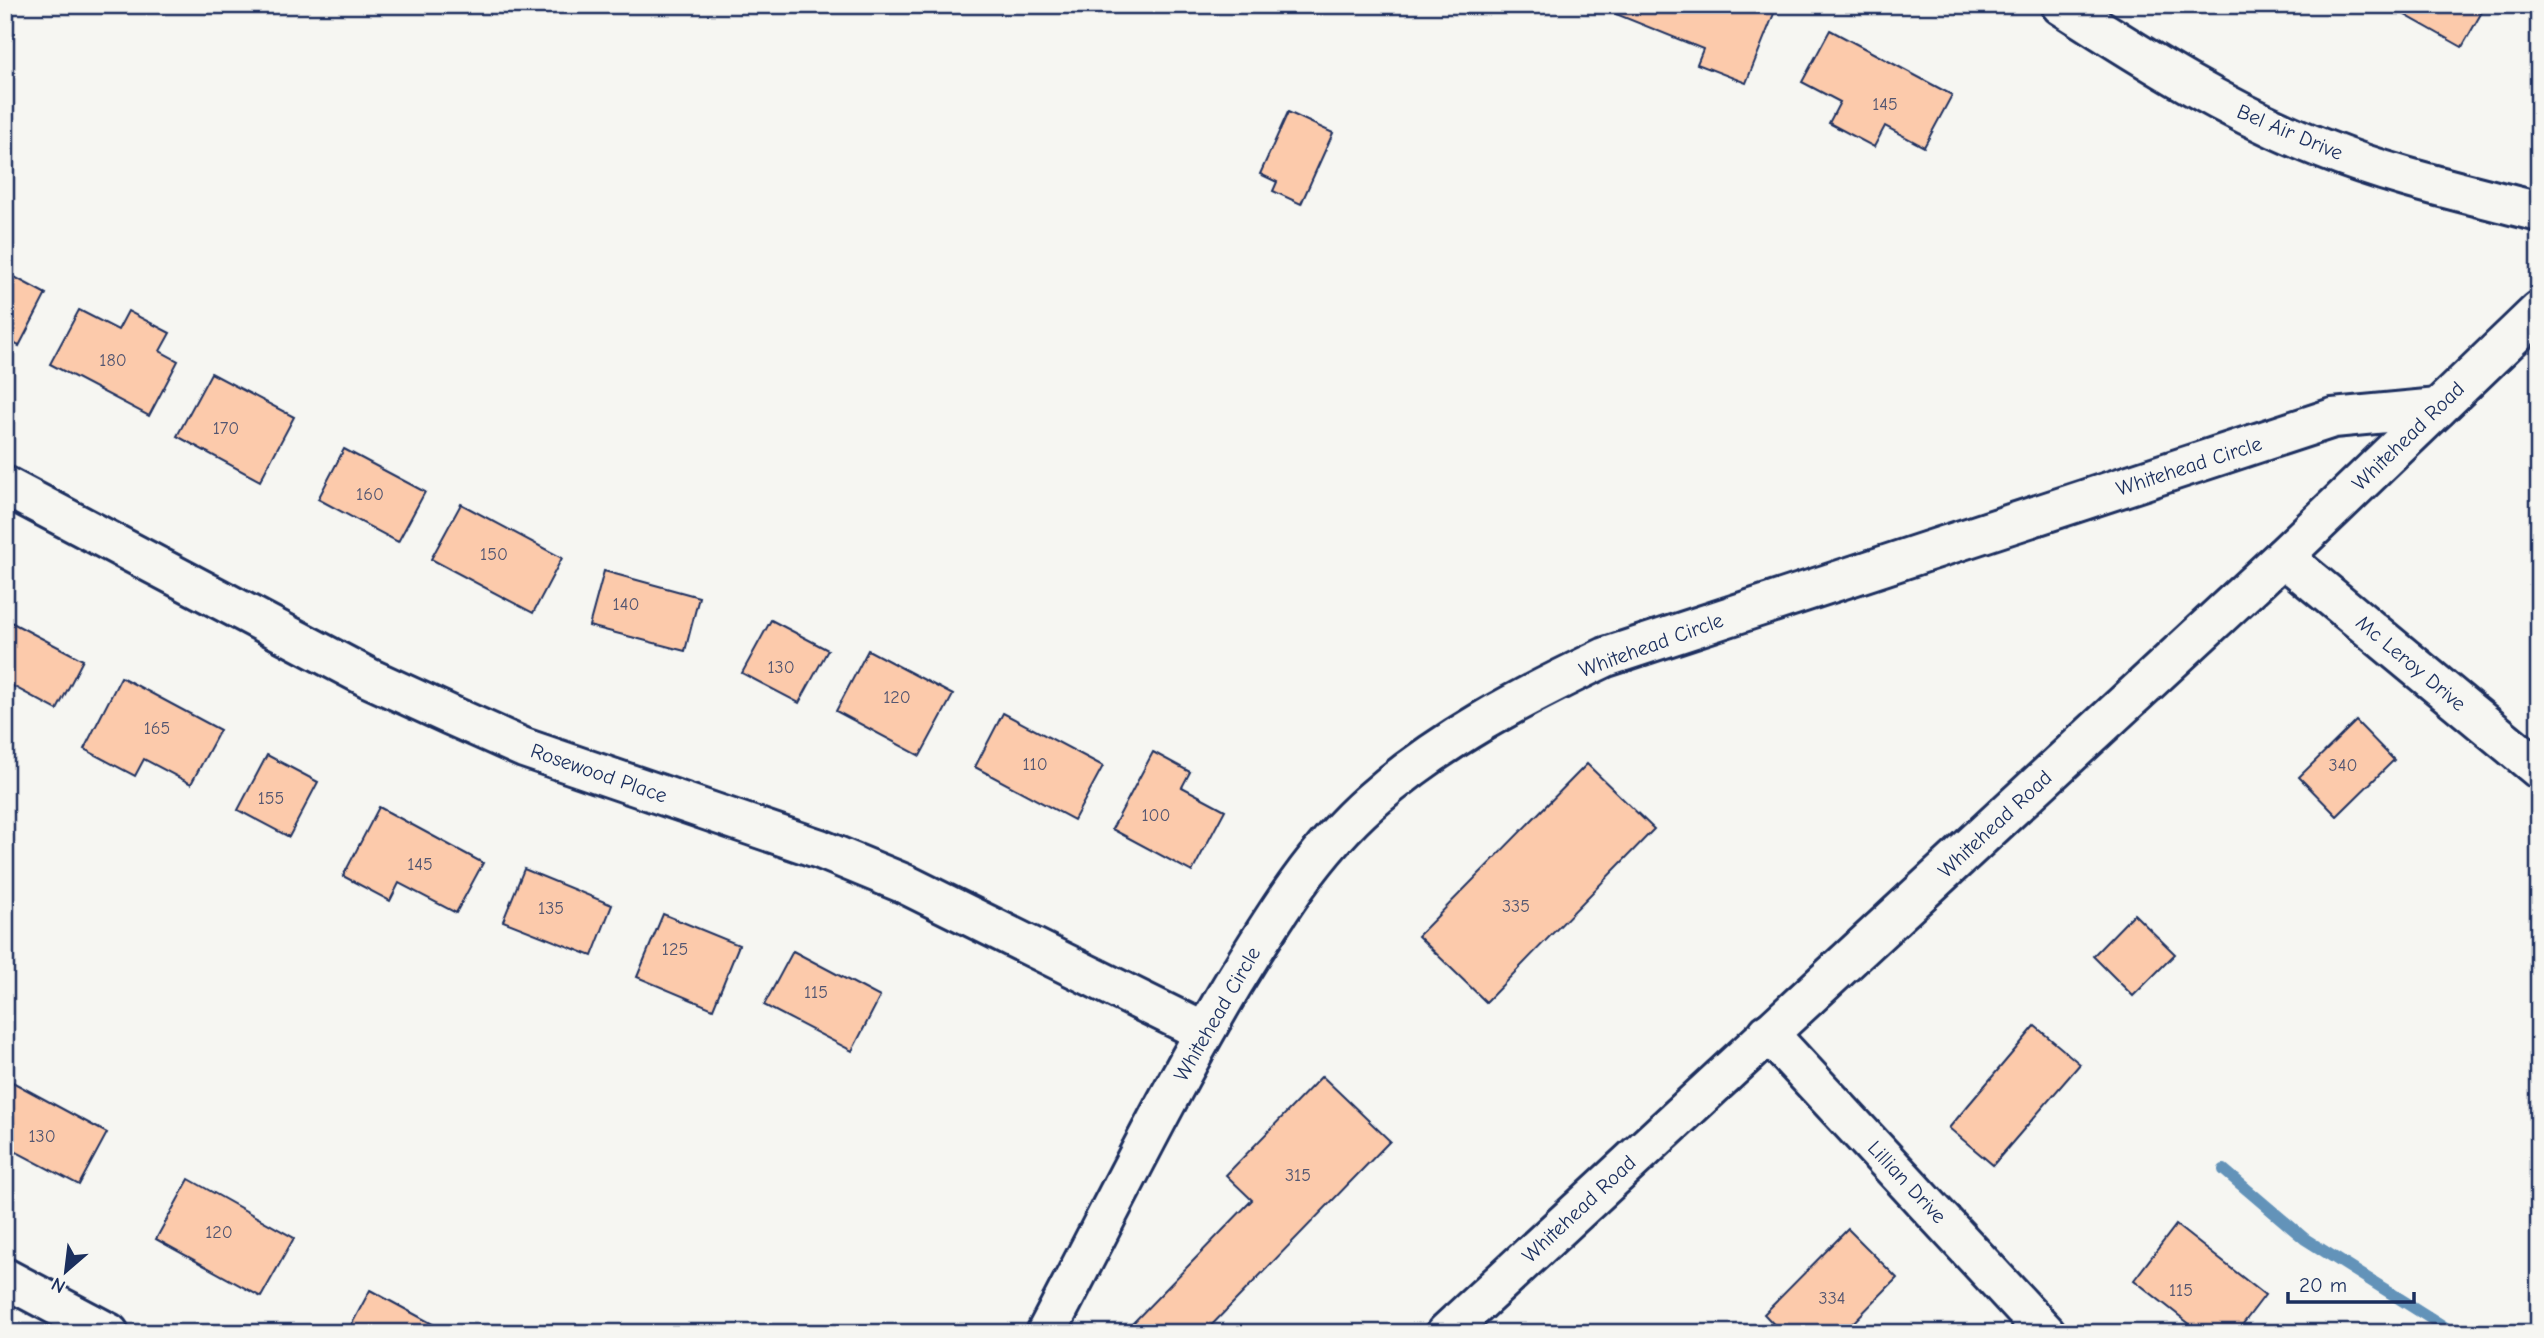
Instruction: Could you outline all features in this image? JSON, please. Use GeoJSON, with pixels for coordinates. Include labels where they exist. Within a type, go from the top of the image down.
{"type":"FeatureCollection","features":[{"type":"Feature","properties":{"kind":"street","name":"Bel Air Drive"},"geometry":{"type":"LineString","coordinates":[[2061,5],[2140,55],[2228,106],[2273,128],[2325,150],[2382,168],[2539,212]]}},
{"type":"Feature","properties":{"kind":"street","name":"Whitehead Road"},"geometry":{"type":"LineString","coordinates":[[1446,1333],[2283,557],[2539,311]]}},
{"type":"Feature","properties":{"kind":"street","name":"Whitehead Circle"},"geometry":{"type":"LineString","coordinates":[[1046,1333],[1204,1032],[1278,911],[1319,855],[1336,837],[1370,802],[1424,757],[1539,688],[1606,657],[2333,418],[2438,408]]}},
{"type":"Feature","properties":{"kind":"street","name":"Rosewood Place"},"geometry":{"type":"LineString","coordinates":[[5,486],[369,678],[450,715],[524,748],[820,849],[905,884],[1204,1032]]}},
{"type":"Feature","properties":{"kind":"street","name":"Mc Leroy Drive"},"geometry":{"type":"LineString","coordinates":[[2283,557],[2539,769]]}},
{"type":"Feature","properties":{"kind":"street","name":"Lillian Drive"},"geometry":{"type":"LineString","coordinates":[[1768,1033],[2046,1333]]}},
{"type":"Feature","properties":{"kind":"street"},"geometry":{"type":"LineString","coordinates":[[5,1278],[108,1333]]}},
{"type":"Feature","properties":{"kind":"building"},"geometry":{"type":"Polygon","coordinates":[[[1619,5],[1777,6],[1746,83],[1697,64],[1703,49],[1616,14],[1619,5]]]}},
{"type":"Feature","properties":{"kind":"building"},"geometry":{"type":"Polygon","coordinates":[[[2404,5],[2486,5],[2462,47],[2400,12],[2404,5]]]}},
{"type":"Feature","properties":{"kind":"building"},"geometry":{"type":"Polygon","coordinates":[[[1830,30],[1952,95],[1924,147],[1885,126],[1874,147],[1829,123],[1840,102],[1802,82],[1830,30]]]}},
{"type":"Feature","properties":{"kind":"building"},"geometry":{"type":"Polygon","coordinates":[[[1288,112],[1333,133],[1301,204],[1273,191],[1277,182],[1260,174],[1288,112]]]}},
{"type":"Feature","properties":{"kind":"building"},"geometry":{"type":"Polygon","coordinates":[[[5,272],[46,294],[19,346],[5,338],[5,272]]]}},
{"type":"Feature","properties":{"kind":"building"},"geometry":{"type":"Polygon","coordinates":[[[79,310],[118,330],[128,311],[170,333],[160,351],[178,361],[149,416],[50,364],[79,310]]]}},
{"type":"Feature","properties":{"kind":"building"},"geometry":{"type":"Polygon","coordinates":[[[211,373],[294,417],[260,481],[177,436],[211,373]]]}},
{"type":"Feature","properties":{"kind":"building"},"geometry":{"type":"Polygon","coordinates":[[[344,449],[425,492],[398,542],[318,499],[344,449]]]}},
{"type":"Feature","properties":{"kind":"building"},"geometry":{"type":"Polygon","coordinates":[[[461,504],[562,558],[533,613],[431,559],[461,504]]]}},
{"type":"Feature","properties":{"kind":"building"},"geometry":{"type":"Polygon","coordinates":[[[604,571],[699,597],[685,651],[589,626],[604,571]]]}},
{"type":"Feature","properties":{"kind":"building"},"geometry":{"type":"Polygon","coordinates":[[[5,619],[83,660],[57,710],[5,682],[5,619]]]}},
{"type":"Feature","properties":{"kind":"building"},"geometry":{"type":"Polygon","coordinates":[[[771,620],[828,650],[799,703],[742,673],[771,620]]]}},
{"type":"Feature","properties":{"kind":"building"},"geometry":{"type":"Polygon","coordinates":[[[868,650],[953,695],[920,756],[836,711],[868,650]]]}},
{"type":"Feature","properties":{"kind":"building"},"geometry":{"type":"Polygon","coordinates":[[[121,677],[220,730],[191,784],[144,759],[135,776],[84,749],[121,677]]]}},
{"type":"Feature","properties":{"kind":"building"},"geometry":{"type":"Polygon","coordinates":[[[1003,713],[1103,766],[1074,820],[975,767],[1003,713]]]}},
{"type":"Feature","properties":{"kind":"building"},"geometry":{"type":"Polygon","coordinates":[[[2356,721],[2394,760],[2337,816],[2299,777],[2356,721]]]}},
{"type":"Feature","properties":{"kind":"building"},"geometry":{"type":"Polygon","coordinates":[[[1153,752],[1190,772],[1182,787],[1225,810],[1192,872],[1112,829],[1153,752]]]}},
{"type":"Feature","properties":{"kind":"building"},"geometry":{"type":"Polygon","coordinates":[[[267,755],[318,782],[289,837],[238,810],[267,755]]]}},
{"type":"Feature","properties":{"kind":"building"},"geometry":{"type":"Polygon","coordinates":[[[1587,764],[1654,829],[1486,1002],[1418,936],[1587,764]]]}},
{"type":"Feature","properties":{"kind":"building"},"geometry":{"type":"Polygon","coordinates":[[[379,807],[483,863],[456,913],[399,883],[390,901],[343,876],[379,807]]]}},
{"type":"Feature","properties":{"kind":"building"},"geometry":{"type":"Polygon","coordinates":[[[524,869],[612,905],[592,956],[503,921],[524,869]]]}},
{"type":"Feature","properties":{"kind":"building"},"geometry":{"type":"Polygon","coordinates":[[[663,914],[739,945],[713,1009],[637,977],[663,914]]]}},
{"type":"Feature","properties":{"kind":"building"},"geometry":{"type":"Polygon","coordinates":[[[2134,914],[2175,954],[2133,996],[2093,956],[2134,914]]]}},
{"type":"Feature","properties":{"kind":"building"},"geometry":{"type":"Polygon","coordinates":[[[793,951],[880,997],[852,1051],[764,1005],[793,951]]]}},
{"type":"Feature","properties":{"kind":"building"},"geometry":{"type":"Polygon","coordinates":[[[2035,1026],[2080,1064],[1993,1165],[1949,1128],[2035,1026]]]}},
{"type":"Feature","properties":{"kind":"building"},"geometry":{"type":"Polygon","coordinates":[[[1322,1076],[1390,1141],[1204,1333],[1139,1333],[1131,1325],[1252,1200],[1226,1175],[1322,1076]]]}},
{"type":"Feature","properties":{"kind":"building"},"geometry":{"type":"Polygon","coordinates":[[[5,1078],[107,1133],[79,1185],[5,1146],[5,1078]]]}},
{"type":"Feature","properties":{"kind":"building"},"geometry":{"type":"Polygon","coordinates":[[[189,1179],[294,1238],[261,1297],[156,1239],[189,1179]]]}},
{"type":"Feature","properties":{"kind":"building"},"geometry":{"type":"Polygon","coordinates":[[[2176,1225],[2265,1295],[2236,1333],[2201,1333],[2134,1280],[2176,1225]]]}},
{"type":"Feature","properties":{"kind":"building"},"geometry":{"type":"Polygon","coordinates":[[[1848,1229],[1897,1278],[1843,1333],[1782,1333],[1764,1314],[1848,1229]]]}},
{"type":"Feature","properties":{"kind":"building"},"geometry":{"type":"Polygon","coordinates":[[[370,1290],[449,1333],[347,1333],[370,1290]]]}},
{"type":"Feature","properties":{"kind":"waterway"},"geometry":{"type":"LineString","coordinates":[[2224,1170],[2305,1239],[2454,1333]]}}]}
